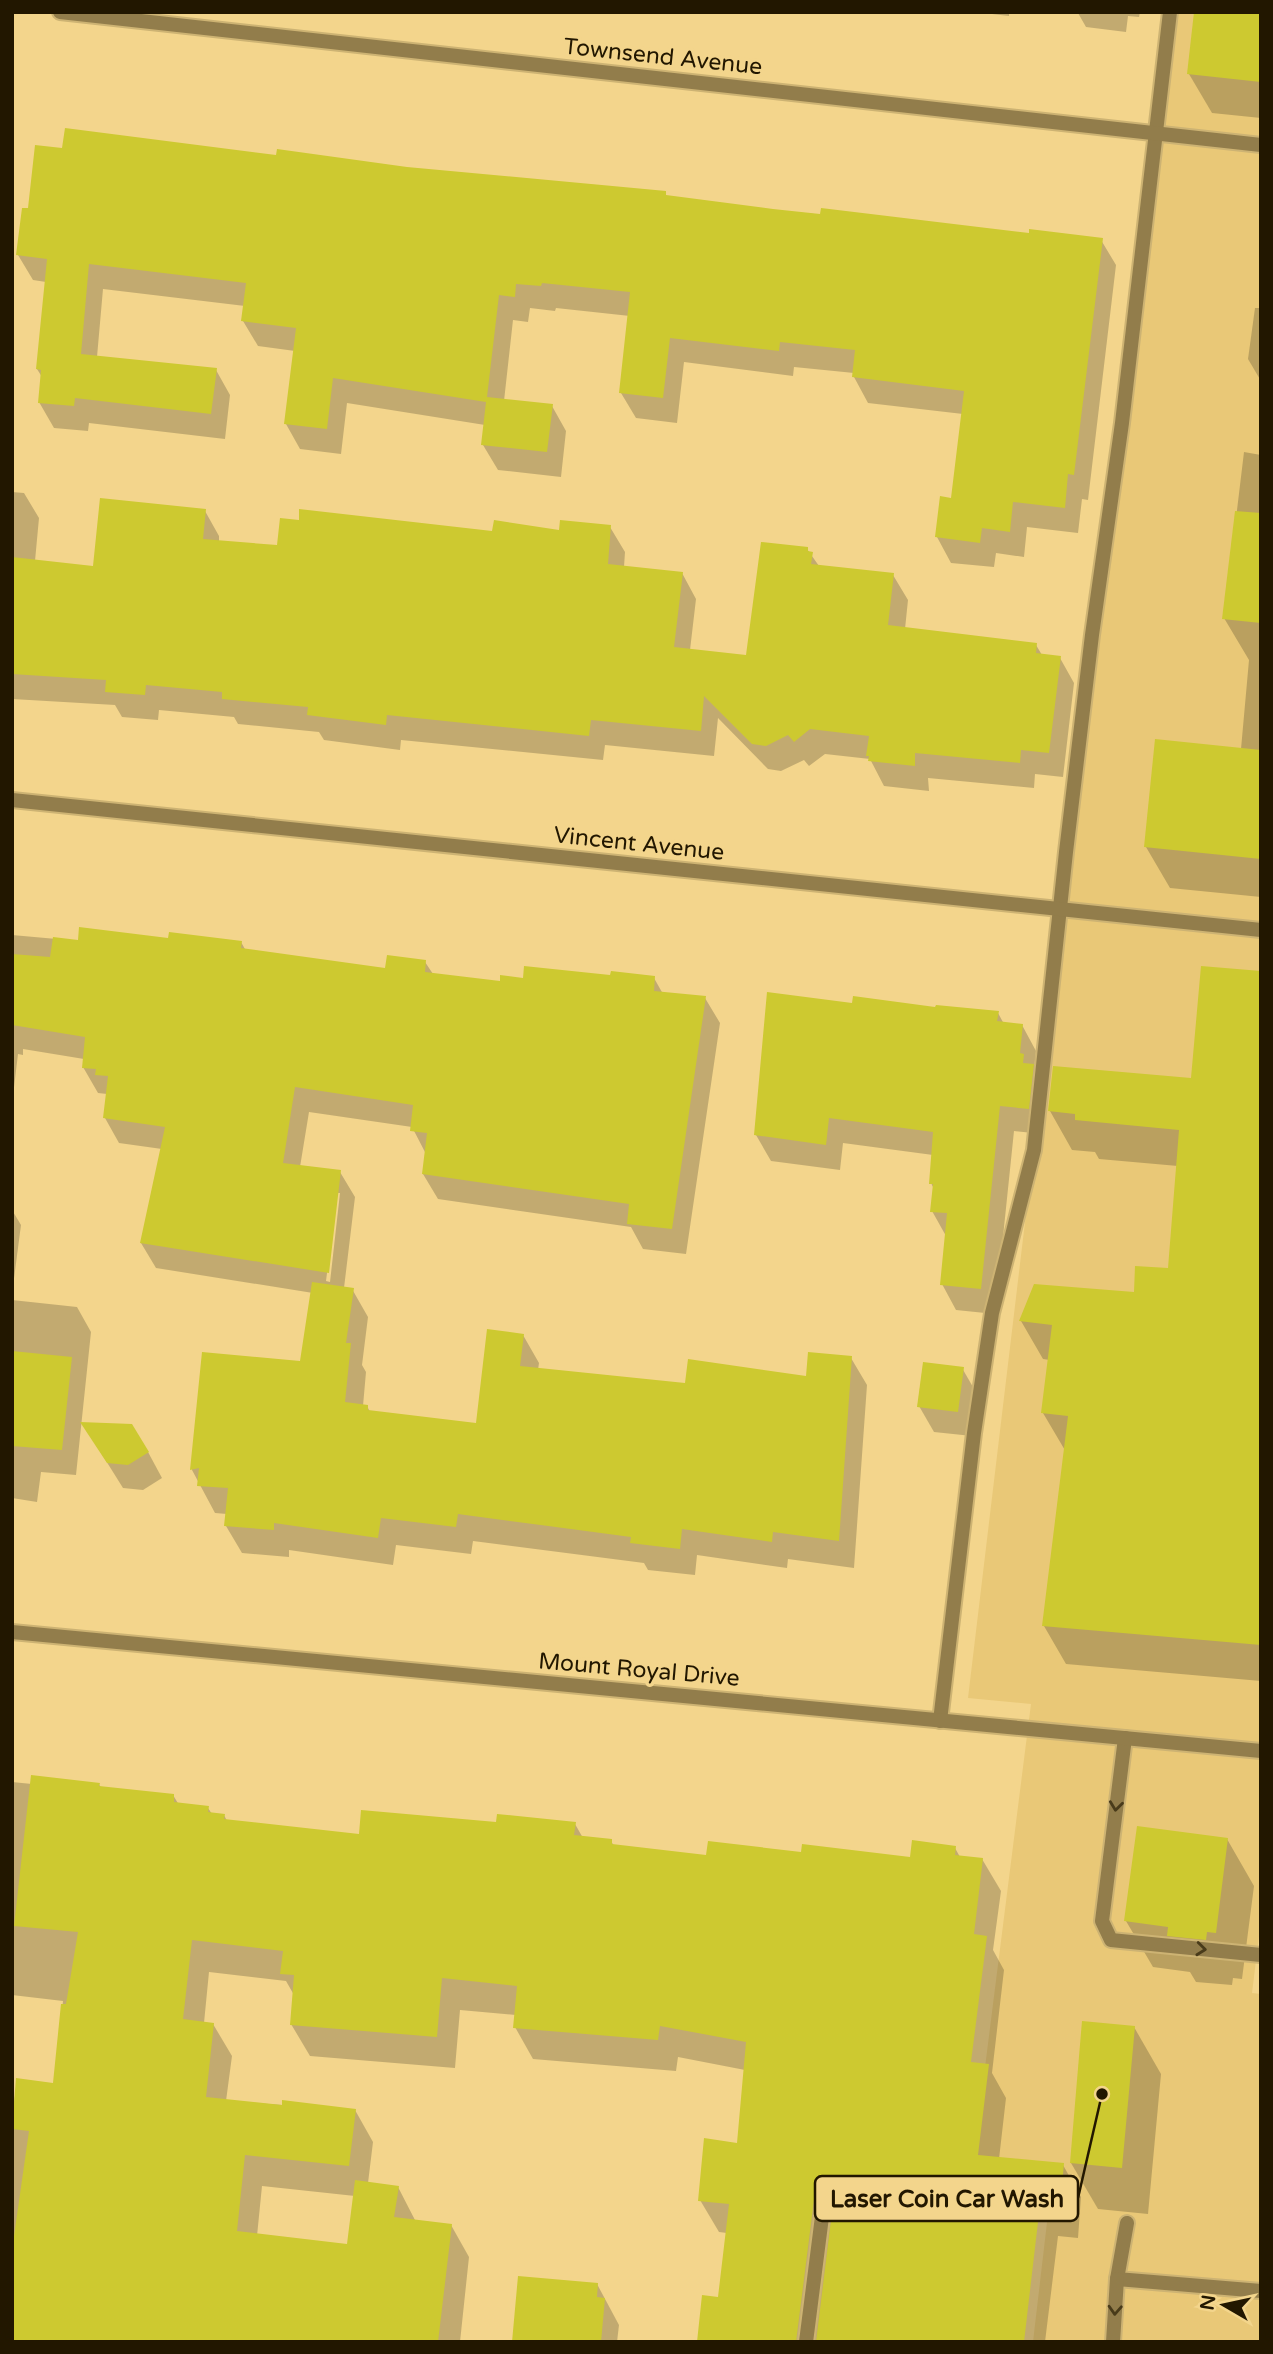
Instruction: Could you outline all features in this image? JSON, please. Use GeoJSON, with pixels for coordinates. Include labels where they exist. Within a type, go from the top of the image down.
{"type":"FeatureCollection","features":[{"type":"Feature","properties":{"kind":"street","name":"Townsend Avenue"},"geometry":{"type":"LineString","coordinates":[[60,12],[1261,145]]}},
{"type":"Feature","properties":{"kind":"street"},"geometry":{"type":"LineString","coordinates":[[940,1721],[974,1433],[992,1313],[1034,1150],[1059,909],[1092,635],[1122,423],[1171,12]]}},
{"type":"Feature","properties":{"kind":"street","name":"Vincent Avenue"},"geometry":{"type":"LineString","coordinates":[[12,800],[1261,930]]}},
{"type":"Feature","properties":{"kind":"street","name":"Mount Royal Drive"},"geometry":{"type":"LineString","coordinates":[[12,1632],[1261,1751]]}},
{"type":"Feature","properties":{"kind":"street"},"geometry":{"type":"LineString","coordinates":[[1125,1738],[1102,1921],[1111,1940],[1261,1955]]}},
{"type":"Feature","properties":{"kind":"street"},"geometry":{"type":"LineString","coordinates":[[806,2342],[824,2201],[918,2211]]}},
{"type":"Feature","properties":{"kind":"street"},"geometry":{"type":"LineString","coordinates":[[1114,2342],[1117,2279],[1126,2223]]}},
{"type":"Feature","properties":{"kind":"street"},"geometry":{"type":"LineString","coordinates":[[1117,2279],[1261,2291]]}},
{"type":"Feature","properties":{"kind":"shaded area"},"geometry":{"type":"Polygon","coordinates":[[[1170,12],[1261,12],[1261,1920],[1252,1993],[1261,1994],[1261,2342],[1033,2342],[1048,2214],[969,2194],[1031,1704],[968,1698],[1170,12]]]}},
{"type":"Feature","properties":{"kind":"building"},"geometry":{"type":"Polygon","coordinates":[[[1194,12],[1261,12],[1261,82],[1187,74],[1194,12]]]}},
{"type":"Feature","properties":{"kind":"building"},"geometry":{"type":"Polygon","coordinates":[[[65,128],[276,155],[277,149],[407,167],[666,191],[666,195],[820,214],[821,208],[1029,233],[1029,229],[1103,238],[1074,475],[1068,474],[1065,508],[1013,502],[1010,532],[982,528],[980,543],[935,537],[940,496],[951,498],[964,391],[852,377],[855,350],[780,342],[779,351],[670,338],[663,398],[619,393],[630,292],[542,283],[541,286],[516,284],[515,297],[499,295],[487,397],[553,404],[547,452],[481,445],[486,402],[333,378],[327,429],[284,424],[296,328],[241,321],[246,283],[89,264],[81,354],[217,368],[211,414],[75,398],[74,406],[38,403],[41,370],[36,369],[47,259],[16,255],[22,208],[28,208],[35,145],[62,148],[65,128]]]}},
{"type":"Feature","properties":{"kind":"building"},"geometry":{"type":"Polygon","coordinates":[[[100,498],[206,509],[203,539],[277,545],[280,518],[299,520],[299,509],[492,531],[494,520],[559,530],[560,520],[611,525],[608,564],[683,572],[674,647],[746,655],[761,542],[808,547],[808,551],[813,552],[811,564],[894,573],[888,625],[1037,643],[1036,653],[1061,656],[1049,753],[1021,750],[1020,763],[915,753],[915,766],[868,761],[869,756],[866,756],[869,736],[810,729],[794,742],[788,735],[766,746],[752,744],[704,696],[701,731],[591,720],[589,736],[387,715],[386,725],[307,715],[308,707],[222,699],[222,692],[146,685],[145,695],[105,692],[106,680],[12,674],[12,557],[93,566],[100,498]]]}},
{"type":"Feature","properties":{"kind":"building"},"geometry":{"type":"Polygon","coordinates":[[[1235,511],[1261,513],[1261,623],[1222,619],[1235,511]]]}},
{"type":"Feature","properties":{"kind":"building"},"geometry":{"type":"Polygon","coordinates":[[[1155,739],[1261,750],[1261,859],[1144,847],[1155,739]]]}},
{"type":"Feature","properties":{"kind":"building"},"geometry":{"type":"Polygon","coordinates":[[[79,927],[168,938],[169,932],[242,941],[241,948],[385,968],[387,955],[426,960],[425,972],[500,981],[500,975],[523,978],[524,966],[610,975],[611,971],[655,976],[654,991],[706,996],[672,1229],[627,1224],[629,1204],[422,1174],[427,1133],[410,1131],[413,1105],[295,1087],[283,1163],[341,1170],[329,1273],[140,1243],[165,1127],[103,1118],[108,1076],[95,1075],[96,1069],[82,1068],[85,1037],[12,1025],[12,954],[50,957],[53,937],[78,940],[79,927]]]}},
{"type":"Feature","properties":{"kind":"building"},"geometry":{"type":"Polygon","coordinates":[[[1201,966],[1261,971],[1261,1645],[1042,1626],[1068,1416],[1041,1413],[1052,1325],[1019,1321],[1034,1284],[1134,1292],[1135,1266],[1168,1268],[1179,1130],[1075,1120],[1075,1114],[1048,1111],[1053,1066],[1191,1078],[1201,966]]]}},
{"type":"Feature","properties":{"kind":"building"},"geometry":{"type":"Polygon","coordinates":[[[767,992],[852,1003],[853,996],[935,1007],[999,1011],[997,1021],[1023,1024],[1020,1053],[1024,1054],[1023,1063],[1034,1064],[1029,1109],[1000,1106],[981,1289],[940,1285],[947,1213],[930,1212],[933,1132],[829,1118],[826,1145],[754,1135],[767,992]]]}},
{"type":"Feature","properties":{"kind":"building"},"geometry":{"type":"Polygon","coordinates":[[[312,1282],[354,1288],[346,1343],[351,1343],[345,1402],[368,1405],[368,1410],[476,1423],[487,1329],[524,1334],[520,1366],[685,1383],[688,1359],[806,1376],[808,1352],[852,1356],[839,1541],[773,1532],[772,1542],[682,1529],[680,1549],[630,1543],[631,1537],[458,1514],[456,1527],[381,1518],[378,1538],[274,1523],[274,1530],[224,1526],[228,1488],[197,1486],[199,1468],[190,1470],[202,1352],[300,1361],[312,1282]]]}},
{"type":"Feature","properties":{"kind":"building"},"geometry":{"type":"Polygon","coordinates":[[[12,1351],[72,1357],[62,1450],[12,1446],[12,1351]]]}},
{"type":"Feature","properties":{"kind":"building"},"geometry":{"type":"Polygon","coordinates":[[[923,1362],[964,1367],[958,1412],[917,1407],[923,1362]]]}},
{"type":"Feature","properties":{"kind":"building"},"geometry":{"type":"Polygon","coordinates":[[[80,1422],[132,1424],[149,1452],[128,1465],[107,1463],[80,1422]]]}},
{"type":"Feature","properties":{"kind":"building"},"geometry":{"type":"Polygon","coordinates":[[[31,1775],[174,1794],[174,1802],[209,1806],[208,1812],[225,1814],[224,1819],[359,1834],[361,1810],[496,1822],[497,1814],[576,1822],[574,1835],[612,1839],[612,1844],[706,1855],[708,1841],[801,1852],[802,1844],[910,1857],[912,1840],[956,1846],[955,1855],[983,1858],[974,1934],[987,1936],[971,2062],[989,2064],[978,2155],[1064,2163],[1060,2207],[1040,2205],[1024,2342],[816,2342],[832,2212],[917,2221],[925,2217],[928,2211],[919,2201],[825,2191],[814,2200],[796,2342],[697,2342],[702,2295],[718,2297],[729,2204],[698,2201],[704,2138],[737,2143],[746,2042],[660,2026],[658,2040],[513,2028],[517,1986],[442,1978],[437,2037],[290,2025],[294,1975],[280,1974],[283,1951],[192,1940],[183,2019],[214,2023],[206,2097],[282,2105],[282,2100],[356,2109],[349,2166],[245,2155],[237,2231],[347,2244],[355,2180],[399,2186],[394,2217],[452,2224],[438,2342],[12,2342],[12,2250],[29,2131],[12,2129],[16,2078],[53,2083],[61,2004],[66,2004],[78,1932],[14,1926],[31,1775]]]}},
{"type":"Feature","properties":{"kind":"building"},"geometry":{"type":"Polygon","coordinates":[[[1137,1826],[1228,1838],[1216,1933],[1207,1932],[1206,1940],[1167,1936],[1168,1927],[1124,1921],[1137,1826]]]}},
{"type":"Feature","properties":{"kind":"building"},"geometry":{"type":"Polygon","coordinates":[[[1082,2021],[1135,2026],[1122,2168],[1070,2163],[1082,2021]]]}},
{"type":"Feature","properties":{"kind":"building"},"geometry":{"type":"Polygon","coordinates":[[[518,2276],[598,2283],[597,2297],[605,2298],[601,2342],[512,2342],[518,2276]]]}},
{"type":"Feature","properties":{"kind":"place","name":"Laser Coin Car Wash"},"geometry":{"type":"Point","coordinates":[1102,2094]}}]}
